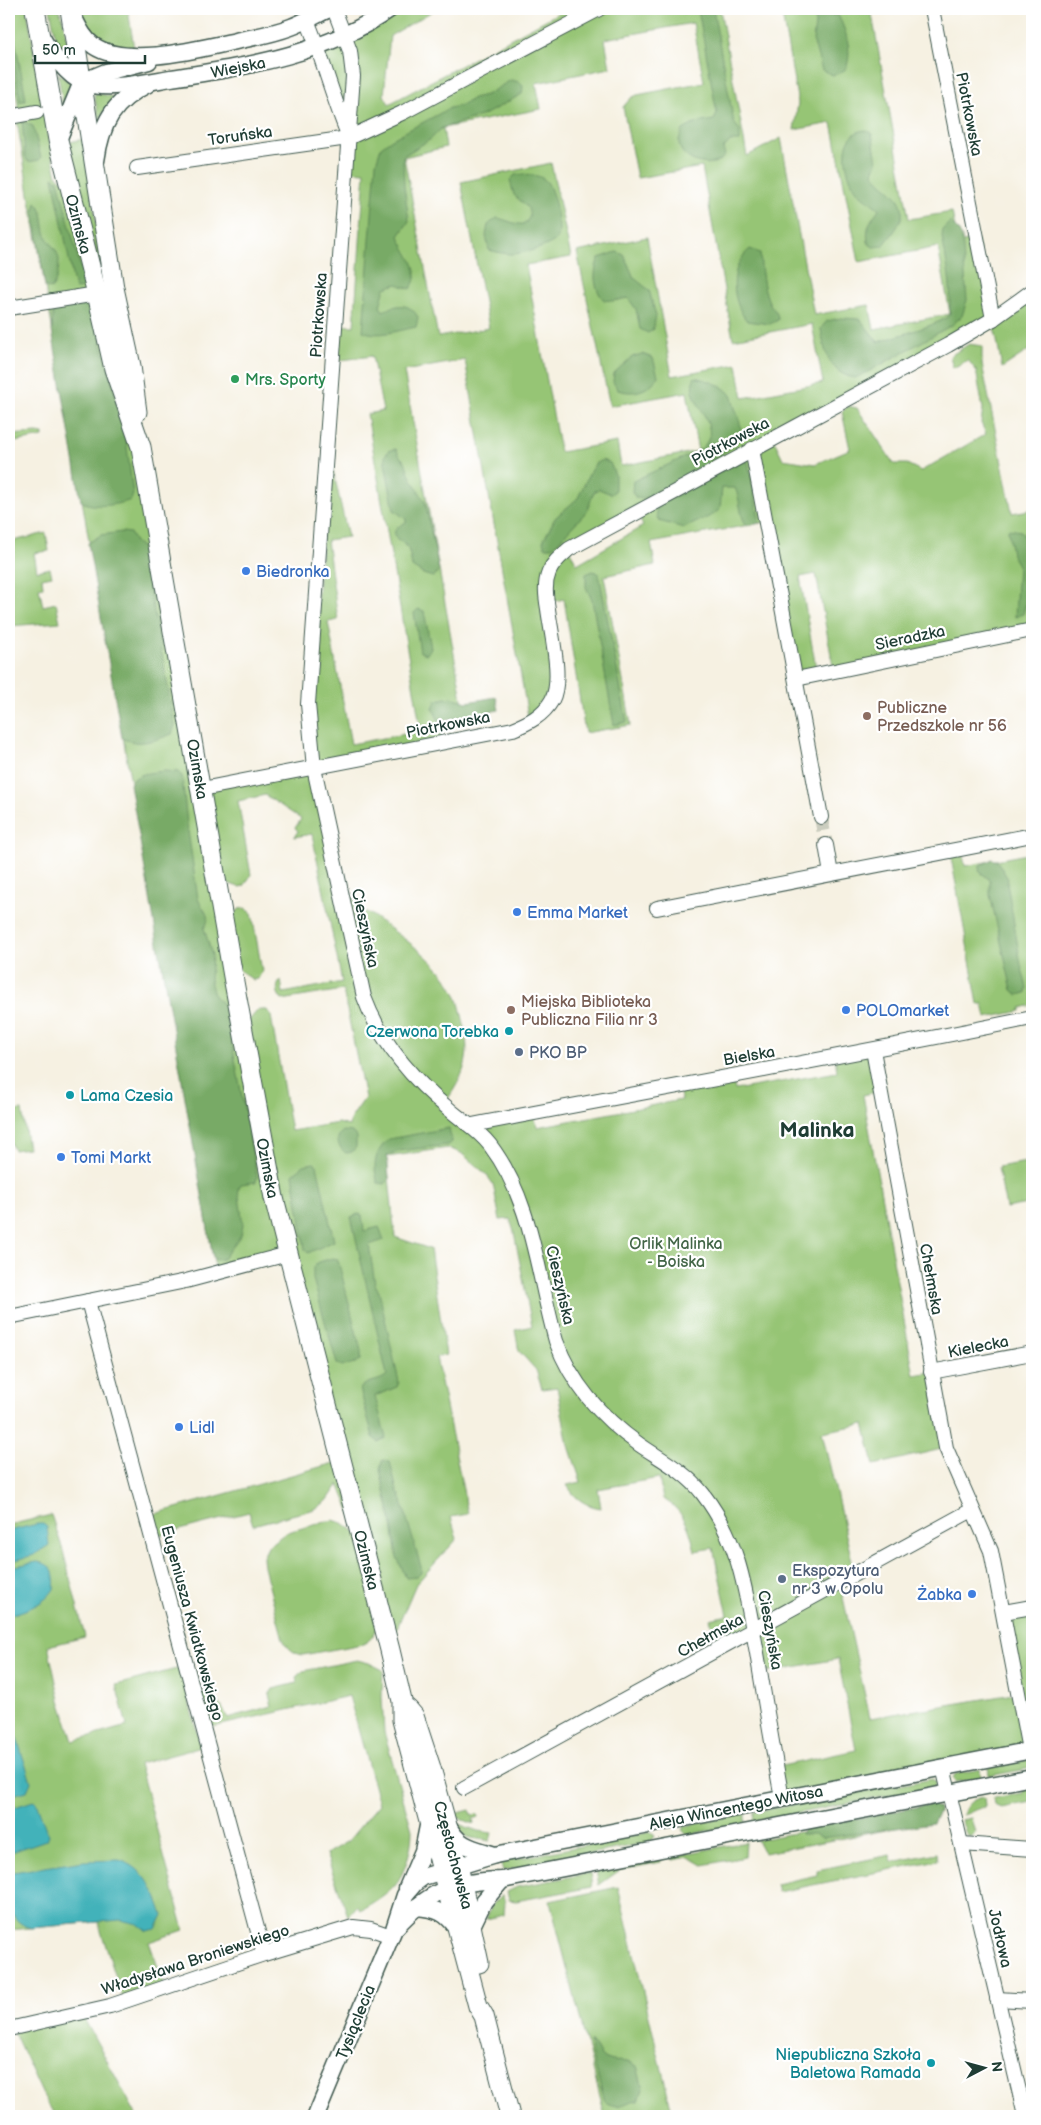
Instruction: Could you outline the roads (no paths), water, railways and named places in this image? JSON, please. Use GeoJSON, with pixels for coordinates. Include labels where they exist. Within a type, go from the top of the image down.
{"type":"FeatureCollection","features":[{"type":"Feature","properties":{"kind":"main road","name":"Ozimska"},"geometry":{"type":"LineString","coordinates":[[35,9],[58,140],[98,294],[114,369],[138,435]]}},
{"type":"Feature","properties":{"kind":"main road","name":"Ozimska"},"geometry":{"type":"LineString","coordinates":[[71,9],[114,288],[131,366],[138,435],[202,789],[266,1162],[402,1701],[402,1720],[436,1820],[455,1887]]}},
{"type":"Feature","properties":{"kind":"main road","name":"Częstochowska"},"geometry":{"type":"LineString","coordinates":[[455,1887],[465,1928],[478,2006],[484,2016],[510,2116]]}},
{"type":"Feature","properties":{"kind":"street","name":"Wiejska"},"geometry":{"type":"LineString","coordinates":[[71,9],[82,34],[88,41],[101,50],[135,55],[178,54],[272,33],[307,20],[329,9]]}},
{"type":"Feature","properties":{"kind":"street","name":"Piotrkowska"},"geometry":{"type":"LineString","coordinates":[[314,768],[308,704],[353,66],[345,36],[334,9]]}},
{"type":"Feature","properties":{"kind":"street","name":"Wiejska"},"geometry":{"type":"LineString","coordinates":[[82,82],[108,85],[155,81],[257,64],[318,47],[345,36],[365,26],[390,9]]}},
{"type":"Feature","properties":{"kind":"street"},"geometry":{"type":"LineString","coordinates":[[348,137],[402,113],[599,9]]}},
{"type":"Feature","properties":{"kind":"street","name":"Piotrkowska"},"geometry":{"type":"LineString","coordinates":[[202,789],[513,729],[529,722],[541,713],[552,700],[556,678],[546,590],[549,572],[556,560],[570,547],[948,345],[993,319],[932,9]]}},
{"type":"Feature","properties":{"kind":"street","name":"Piotrkowska"},"geometry":{"type":"LineString","coordinates":[[307,20],[348,137]]}},
{"type":"Feature","properties":{"kind":"street"},"geometry":{"type":"LineString","coordinates":[[39,32],[62,66],[82,82]]}},
{"type":"Feature","properties":{"kind":"street"},"geometry":{"type":"LineString","coordinates":[[58,140],[72,102],[82,82],[106,72],[178,54]]}},
{"type":"Feature","properties":{"kind":"street"},"geometry":{"type":"LineString","coordinates":[[95,171],[100,142],[110,113],[134,92],[155,81]]}},
{"type":"Feature","properties":{"kind":"street"},"geometry":{"type":"LineString","coordinates":[[9,117],[37,112]]}},
{"type":"Feature","properties":{"kind":"street","name":"Toruńska"},"geometry":{"type":"LineString","coordinates":[[137,168],[348,137]]}},
{"type":"Feature","properties":{"kind":"street"},"geometry":{"type":"LineString","coordinates":[[993,319],[1032,291]]}},
{"type":"Feature","properties":{"kind":"street"},"geometry":{"type":"LineString","coordinates":[[9,308],[98,294]]}},
{"type":"Feature","properties":{"kind":"street"},"geometry":{"type":"LineString","coordinates":[[752,449],[821,817]]}},
{"type":"Feature","properties":{"kind":"street","name":"Sieradzka"},"geometry":{"type":"LineString","coordinates":[[796,679],[1032,630]]}},
{"type":"Feature","properties":{"kind":"street","name":"Cieszyńska"},"geometry":{"type":"LineString","coordinates":[[314,768],[359,978],[369,1013],[385,1040],[410,1073],[451,1111],[472,1125],[503,1165],[521,1200],[531,1233],[556,1341],[569,1371],[594,1404],[609,1420],[640,1445],[693,1482],[712,1506],[737,1554],[745,1586],[782,1798]]}},
{"type":"Feature","properties":{"kind":"street"},"geometry":{"type":"LineString","coordinates":[[657,908],[1032,835]]}},
{"type":"Feature","properties":{"kind":"street"},"geometry":{"type":"LineString","coordinates":[[826,845],[831,874]]}},
{"type":"Feature","properties":{"kind":"street","name":"Bielska"},"geometry":{"type":"LineString","coordinates":[[472,1125],[624,1095],[873,1050],[1032,1018]]}},
{"type":"Feature","properties":{"kind":"street","name":"Chełmska"},"geometry":{"type":"LineString","coordinates":[[873,1050],[946,1448],[991,1551],[1031,1750]]}},
{"type":"Feature","properties":{"kind":"street"},"geometry":{"type":"LineString","coordinates":[[9,1317],[205,1277],[288,1254]]}},
{"type":"Feature","properties":{"kind":"street","name":"Eugeniusza Kwiatkowskiego"},"geometry":{"type":"LineString","coordinates":[[88,1301],[264,1954]]}},
{"type":"Feature","properties":{"kind":"street","name":"Kielecka"},"geometry":{"type":"LineString","coordinates":[[931,1372],[1032,1353]]}},
{"type":"Feature","properties":{"kind":"street","name":"Chełmska"},"geometry":{"type":"LineString","coordinates":[[464,1788],[972,1510]]}},
{"type":"Feature","properties":{"kind":"street"},"geometry":{"type":"LineString","coordinates":[[1004,1612],[1032,1607]]}},
{"type":"Feature","properties":{"kind":"street","name":"Aleja Wincentego Witosa"},"geometry":{"type":"LineString","coordinates":[[450,1868],[495,1855],[664,1820],[1031,1750]]}},
{"type":"Feature","properties":{"kind":"street","name":"Jodłowa"},"geometry":{"type":"LineString","coordinates":[[943,1767],[1025,2116]]}},
{"type":"Feature","properties":{"kind":"street","name":"Aleja Wincentego Witosa"},"geometry":{"type":"LineString","coordinates":[[455,1887],[502,1880],[1032,1777]]}},
{"type":"Feature","properties":{"kind":"street"},"geometry":{"type":"LineString","coordinates":[[404,1895],[436,1820],[466,1847],[495,1855]]}},
{"type":"Feature","properties":{"kind":"street"},"geometry":{"type":"LineString","coordinates":[[664,1820],[670,1847]]}},
{"type":"Feature","properties":{"kind":"street"},"geometry":{"type":"LineString","coordinates":[[962,1844],[1032,1849]]}},
{"type":"Feature","properties":{"kind":"street","name":"Tysiąclecia"},"geometry":{"type":"LineString","coordinates":[[316,2116],[392,1933],[404,1895],[415,1882],[423,1877],[450,1868]]}},
{"type":"Feature","properties":{"kind":"street"},"geometry":{"type":"LineString","coordinates":[[416,1907],[443,1913],[465,1928],[502,1880]]}},
{"type":"Feature","properties":{"kind":"street","name":"Tysiąclecia"},"geometry":{"type":"LineString","coordinates":[[392,1933],[416,1907],[436,1893],[455,1887]]}},
{"type":"Feature","properties":{"kind":"street","name":"Władysława Broniewskiego"},"geometry":{"type":"LineString","coordinates":[[9,2029],[117,2004],[264,1954],[353,1927],[392,1933]]}},
{"type":"Feature","properties":{"kind":"street"},"geometry":{"type":"LineString","coordinates":[[997,1999],[1032,2001]]}},
{"type":"Feature","properties":{"kind":"water"},"geometry":{"type":"Polygon","coordinates":[[[43,1524],[47,1527],[49,1545],[34,1555],[9,1562],[9,1531],[43,1524]]]}},
{"type":"Feature","properties":{"kind":"water"},"geometry":{"type":"Polygon","coordinates":[[[37,1562],[50,1567],[54,1575],[54,1589],[40,1603],[9,1615],[9,1567],[37,1562]]]}},
{"type":"Feature","properties":{"kind":"water"},"geometry":{"type":"Polygon","coordinates":[[[9,1724],[14,1729],[31,1782],[27,1791],[9,1796],[9,1724]]]}},
{"type":"Feature","properties":{"kind":"water"},"geometry":{"type":"Polygon","coordinates":[[[33,1801],[36,1802],[48,1835],[46,1840],[9,1853],[9,1809],[33,1801]]]}},
{"type":"Feature","properties":{"kind":"water"},"geometry":{"type":"Polygon","coordinates":[[[119,1860],[136,1868],[148,1881],[163,1915],[156,1929],[147,1931],[138,1924],[120,1920],[31,1928],[23,1925],[13,1915],[9,1901],[9,1877],[13,1872],[84,1861],[119,1860]]]}},
{"type":"Feature","properties":{"kind":"tunnel"},"geometry":{"type":"LineString","coordinates":[[821,817],[826,845]]}},
{"type":"Feature","properties":{"kind":"place","name":"Mrs. Sporty"},"geometry":{"type":"Point","coordinates":[235,379]}},
{"type":"Feature","properties":{"kind":"place","name":"Biedronka"},"geometry":{"type":"Point","coordinates":[246,571]}},
{"type":"Feature","properties":{"kind":"place","name":"Publiczne Przedszkole nr 56"},"geometry":{"type":"Point","coordinates":[867,716]}},
{"type":"Feature","properties":{"kind":"place","name":"Emma Market"},"geometry":{"type":"Point","coordinates":[517,912]}},
{"type":"Feature","properties":{"kind":"place","name":"Miejska Biblioteka Publiczna Filia nr 3"},"geometry":{"type":"Point","coordinates":[511,1010]}},
{"type":"Feature","properties":{"kind":"place","name":"POLOmarket"},"geometry":{"type":"Point","coordinates":[846,1010]}},
{"type":"Feature","properties":{"kind":"place","name":"Czerwona Torebka"},"geometry":{"type":"Point","coordinates":[509,1031]}},
{"type":"Feature","properties":{"kind":"place","name":"PKO BP"},"geometry":{"type":"Point","coordinates":[519,1052]}},
{"type":"Feature","properties":{"kind":"place","name":"Lama Czesia"},"geometry":{"type":"Point","coordinates":[70,1095]}},
{"type":"Feature","properties":{"kind":"place","name":"Tomi Markt"},"geometry":{"type":"Point","coordinates":[61,1157]}},
{"type":"Feature","properties":{"kind":"place","name":"Lidl"},"geometry":{"type":"Point","coordinates":[179,1427]}},
{"type":"Feature","properties":{"kind":"place","name":"Ekspozytura nr 3 w Opolu"},"geometry":{"type":"Point","coordinates":[782,1579]}},
{"type":"Feature","properties":{"kind":"place","name":"Żabka"},"geometry":{"type":"Point","coordinates":[972,1594]}},
{"type":"Feature","properties":{"kind":"place","name":"Niepubliczna Szkoła Baletowa Ramada"},"geometry":{"type":"Point","coordinates":[931,2063]}},
{"type":"Feature","properties":{"kind":"district","name":"Malinka"},"geometry":{"type":"Point","coordinates":[817,1130]}},
{"type":"Feature","properties":{"kind":"park label","name":"Orlik Malinka - Boiska"},"geometry":{"type":"Point","coordinates":[676,1252]}}]}
